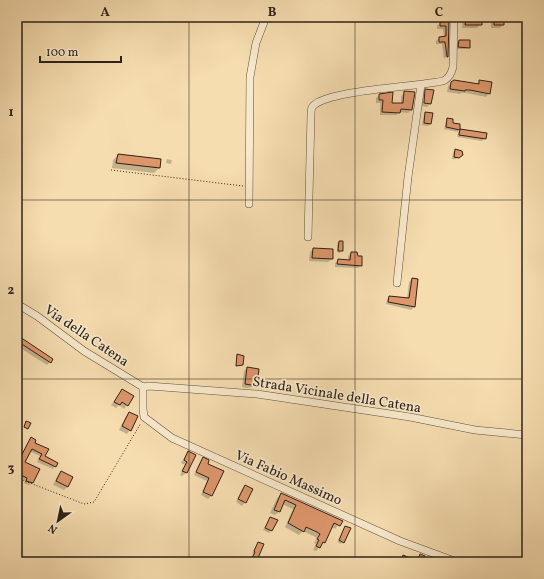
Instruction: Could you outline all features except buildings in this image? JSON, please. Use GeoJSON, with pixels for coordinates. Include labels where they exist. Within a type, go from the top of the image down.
{"type":"FeatureCollection","features":[{"type":"Feature","properties":{"kind":"street"},"geometry":{"type":"LineString","coordinates":[[249,204],[251,72],[256,43],[266,17]]}},
{"type":"Feature","properties":{"kind":"street"},"geometry":{"type":"LineString","coordinates":[[308,237],[311,109],[320,102],[336,96],[421,85],[445,80],[452,72],[453,67],[454,17]]}},
{"type":"Feature","properties":{"kind":"street"},"geometry":{"type":"LineString","coordinates":[[397,283],[408,177],[421,85]]}},
{"type":"Feature","properties":{"kind":"street","name":"Via della Catena"},"geometry":{"type":"LineString","coordinates":[[17,304],[42,320],[84,351],[143,387]]}},
{"type":"Feature","properties":{"kind":"street"},"geometry":{"type":"LineString","coordinates":[[143,387],[144,418]]}},
{"type":"Feature","properties":{"kind":"street","name":"Strada Vicinale della Catena"},"geometry":{"type":"LineString","coordinates":[[143,387],[257,394],[410,418],[475,430],[527,435]]}},
{"type":"Feature","properties":{"kind":"street","name":"Via Fabio Massimo"},"geometry":{"type":"LineString","coordinates":[[144,418],[172,438],[400,541],[456,562]]}},
{"type":"Feature","properties":{"kind":"path"},"geometry":{"type":"LineString","coordinates":[[111,170],[250,187]]}},
{"type":"Feature","properties":{"kind":"path"},"geometry":{"type":"LineString","coordinates":[[17,478],[84,504],[94,502],[144,418]]}}]}
